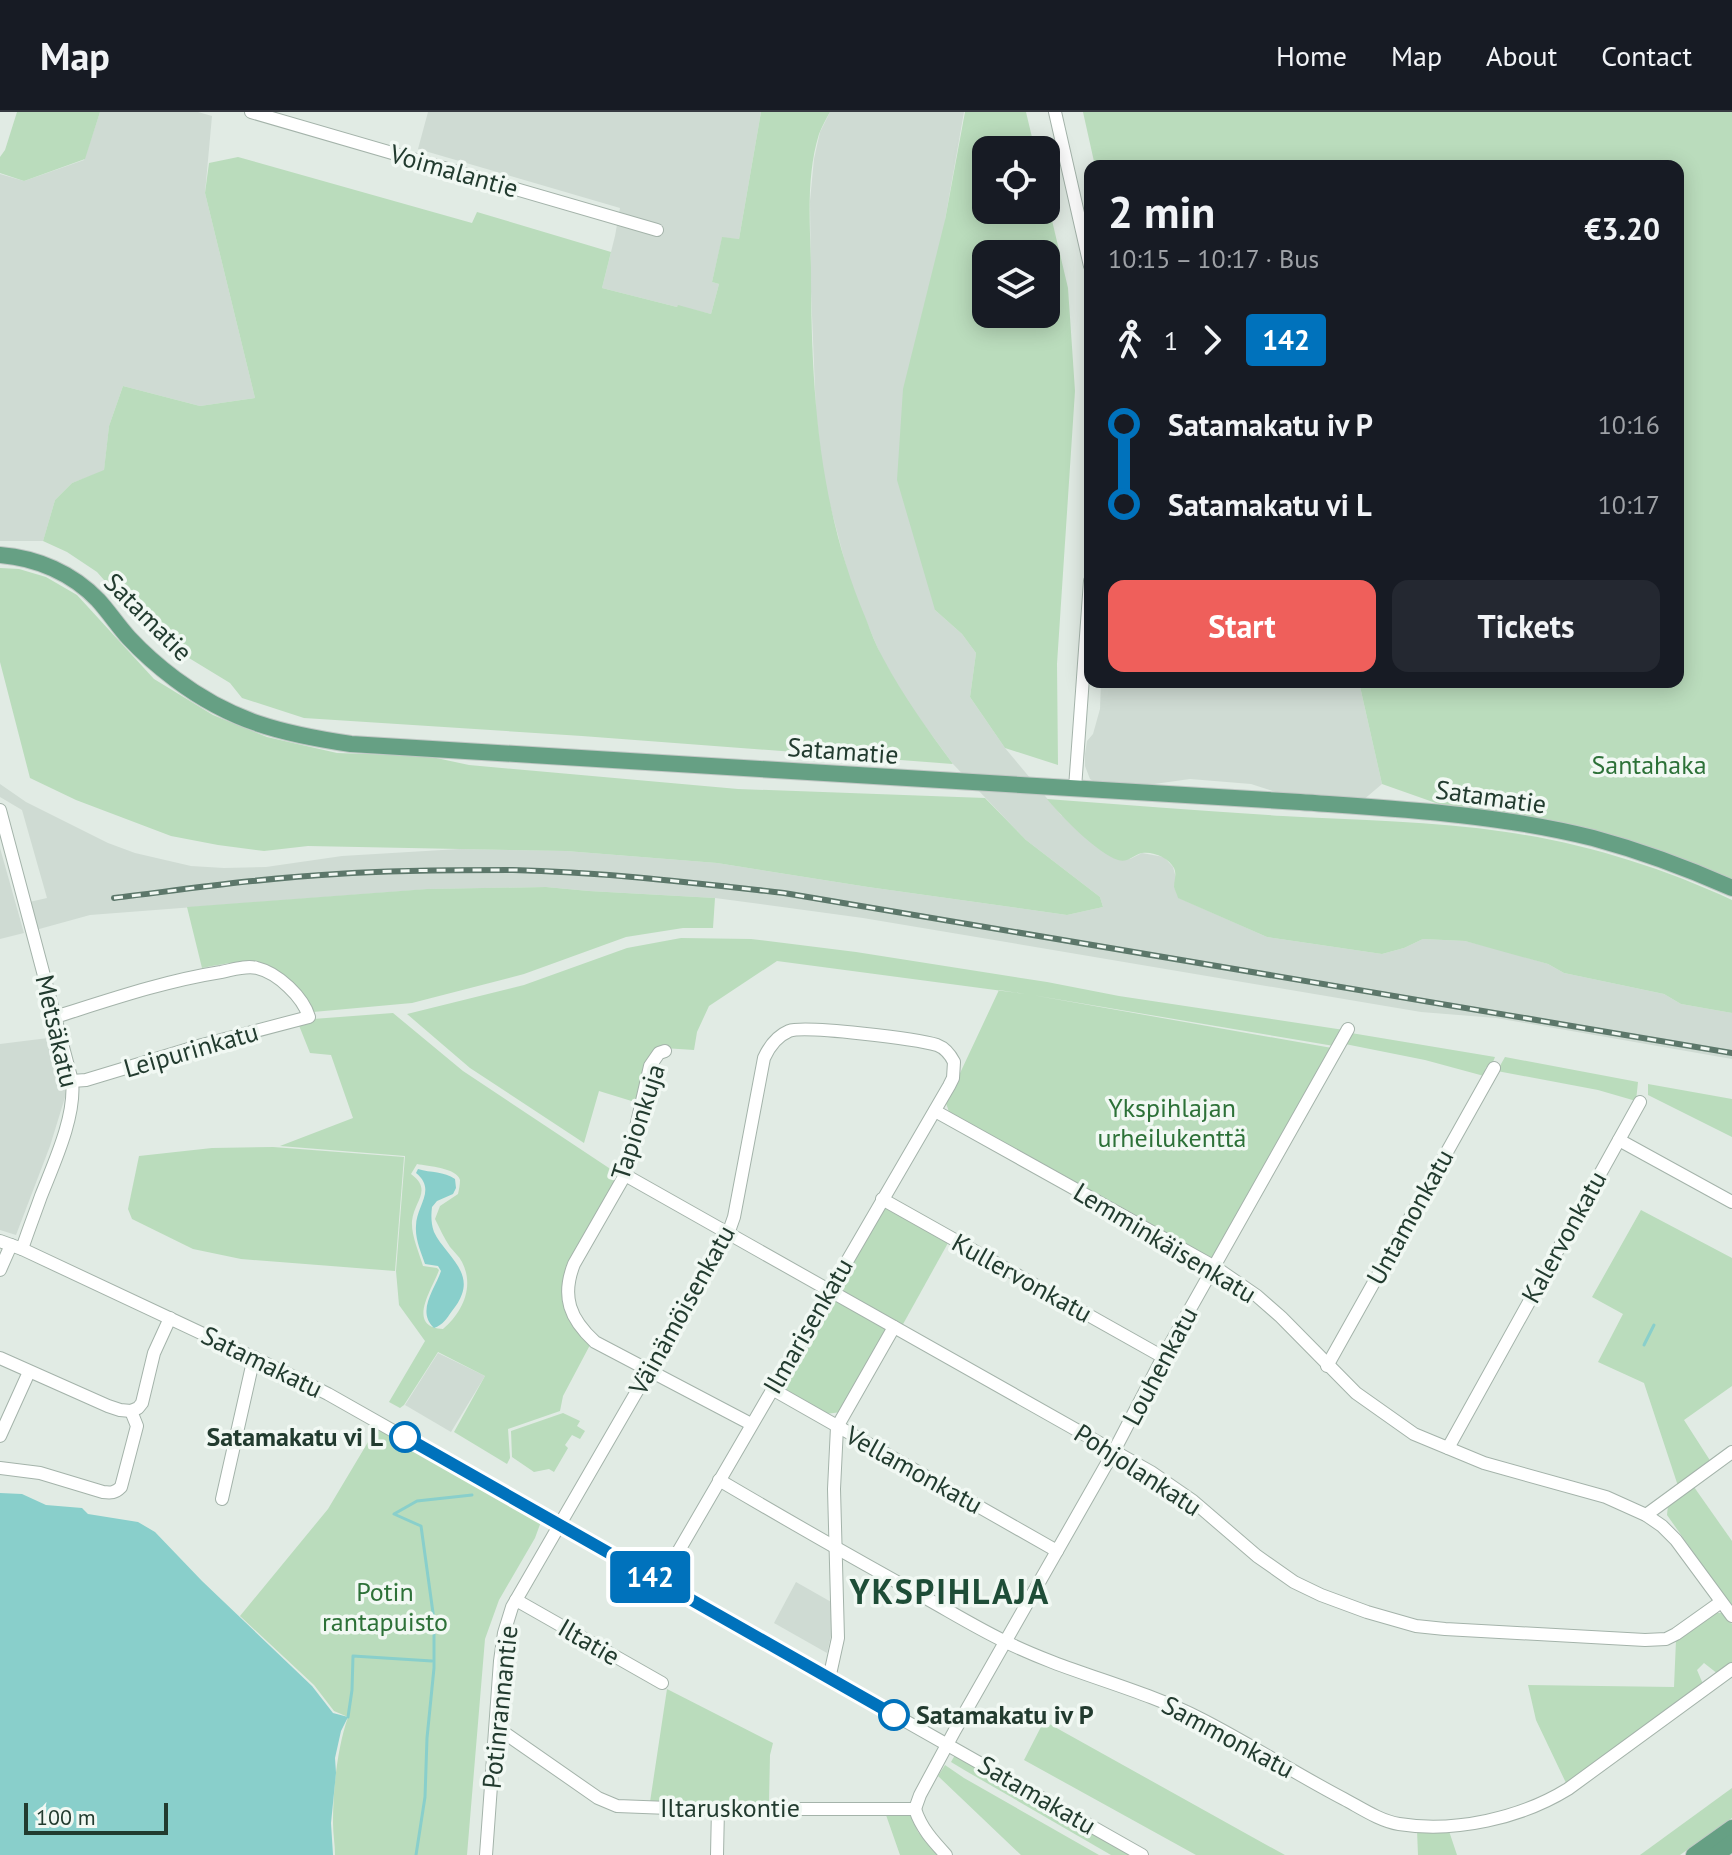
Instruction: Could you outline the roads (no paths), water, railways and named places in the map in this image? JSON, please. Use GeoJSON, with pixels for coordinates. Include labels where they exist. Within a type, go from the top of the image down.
{"type":"FeatureCollection","features":[{"type":"Feature","properties":{"kind":"main road","name":"Satamatie"},"geometry":{"type":"LineString","coordinates":[[0,555],[31,560],[71,577],[99,601],[128,637],[177,680],[238,716],[287,733],[351,744],[1449,813],[1593,838],[1732,888]]}},
{"type":"Feature","properties":{"kind":"main road"},"geometry":{"type":"LineString","coordinates":[[1694,1855],[1732,1828]]}},
{"type":"Feature","properties":{"kind":"main road"},"geometry":{"type":"LineString","coordinates":[[1716,1855],[1732,1843]]}},
{"type":"Feature","properties":{"kind":"street","name":"Voimalantie"},"geometry":{"type":"LineString","coordinates":[[251,112],[657,230]]}},
{"type":"Feature","properties":{"kind":"street"},"geometry":{"type":"LineString","coordinates":[[1055,112],[1084,240]]}},
{"type":"Feature","properties":{"kind":"street"},"geometry":{"type":"LineString","coordinates":[[1075,788],[1084,664]]}},
{"type":"Feature","properties":{"kind":"street","name":"Metsäkatu"},"geometry":{"type":"LineString","coordinates":[[0,810],[74,1095],[56,1159],[0,1270]]}},
{"type":"Feature","properties":{"kind":"street","name":"Leipurinkatu"},"geometry":{"type":"LineString","coordinates":[[55,1017],[203,975],[257,968],[274,976],[295,993],[309,1017],[86,1080],[72,1081]]}},
{"type":"Feature","properties":{"kind":"street","name":"Väinämöisenkatu"},"geometry":{"type":"LineString","coordinates":[[559,1524],[728,1234],[736,1207],[764,1058],[769,1048],[789,1031],[816,1029],[922,1042],[946,1050],[955,1069]]}},
{"type":"Feature","properties":{"kind":"street","name":"Louhenkatu"},"geometry":{"type":"LineString","coordinates":[[947,1744],[1348,1029]]}},
{"type":"Feature","properties":{"kind":"street","name":"Tapionkuja"},"geometry":{"type":"LineString","coordinates":[[648,1371],[595,1342],[585,1333],[568,1299],[568,1279],[625,1175],[650,1066],[659,1053],[665,1051]]}},
{"type":"Feature","properties":{"kind":"street","name":"Untamonkatu"},"geometry":{"type":"LineString","coordinates":[[1327,1366],[1494,1068]]}},
{"type":"Feature","properties":{"kind":"street","name":"Ilmarisenkatu"},"geometry":{"type":"LineString","coordinates":[[660,1583],[935,1111],[955,1069]]}},
{"type":"Feature","properties":{"kind":"street"},"geometry":{"type":"LineString","coordinates":[[1619,1140],[1640,1102]]}},
{"type":"Feature","properties":{"kind":"street","name":"Lemminkäisenkatu"},"geometry":{"type":"LineString","coordinates":[[935,1111],[1215,1267],[1281,1317],[1356,1393],[1414,1434],[1513,1472],[1606,1497],[1646,1515],[1676,1540],[1732,1616]]}},
{"type":"Feature","properties":{"kind":"street","name":"Kalervonkatu"},"geometry":{"type":"LineString","coordinates":[[1448,1448],[1619,1140],[1732,1202]]}},
{"type":"Feature","properties":{"kind":"street","name":"Pohjolankatu"},"geometry":{"type":"LineString","coordinates":[[625,1175],[1151,1472],[1184,1495],[1257,1556],[1294,1582],[1321,1595],[1392,1621],[1445,1629],[1657,1640],[1676,1634],[1721,1602]]}},
{"type":"Feature","properties":{"kind":"street","name":"Kullervonkatu"},"geometry":{"type":"LineString","coordinates":[[882,1199],[1163,1357]]}},
{"type":"Feature","properties":{"kind":"street","name":"Satamakatu"},"geometry":{"type":"LineString","coordinates":[[11,1245],[328,1394],[1142,1855]]}},
{"type":"Feature","properties":{"kind":"street"},"geometry":{"type":"LineString","coordinates":[[0,1358],[108,1406],[131,1411],[142,1403],[154,1353],[170,1318]]}},
{"type":"Feature","properties":{"kind":"street"},"geometry":{"type":"LineString","coordinates":[[829,1679],[838,1638],[834,1489],[837,1427],[894,1327]]}},
{"type":"Feature","properties":{"kind":"street"},"geometry":{"type":"LineString","coordinates":[[222,1499],[254,1357]]}},
{"type":"Feature","properties":{"kind":"street"},"geometry":{"type":"LineString","coordinates":[[648,1371],[751,1424]]}},
{"type":"Feature","properties":{"kind":"street"},"geometry":{"type":"LineString","coordinates":[[0,1436],[29,1372]]}},
{"type":"Feature","properties":{"kind":"street","name":"Vellamonkatu"},"geometry":{"type":"LineString","coordinates":[[772,1389],[1057,1551]]}},
{"type":"Feature","properties":{"kind":"street"},"geometry":{"type":"LineString","coordinates":[[0,1468],[40,1473],[111,1493],[121,1487],[137,1426],[131,1411]]}},
{"type":"Feature","properties":{"kind":"street"},"geometry":{"type":"LineString","coordinates":[[1646,1515],[1732,1453]]}},
{"type":"Feature","properties":{"kind":"street","name":"Sammonkatu"},"geometry":{"type":"LineString","coordinates":[[719,1480],[1005,1642],[1172,1705],[1378,1817],[1397,1824],[1481,1822],[1529,1809],[1551,1799],[1732,1669]]}},
{"type":"Feature","properties":{"kind":"street","name":"Potinrannantie"},"geometry":{"type":"LineString","coordinates":[[486,1855],[504,1633],[516,1600],[559,1524]]}},
{"type":"Feature","properties":{"kind":"street","name":"Iltatie"},"geometry":{"type":"LineString","coordinates":[[516,1600],[662,1683]]}},
{"type":"Feature","properties":{"kind":"street","name":"Iltaruskontie"},"geometry":{"type":"LineString","coordinates":[[496,1727],[598,1798],[617,1806],[915,1809]]}},
{"type":"Feature","properties":{"kind":"street"},"geometry":{"type":"LineString","coordinates":[[946,1855],[927,1834],[915,1809],[947,1744]]}},
{"type":"Feature","properties":{"kind":"street"},"geometry":{"type":"LineString","coordinates":[[717,1855],[718,1808]]}},
{"type":"Feature","properties":{"kind":"water"},"geometry":{"type":"Polygon","coordinates":[[[418,1169],[451,1176],[455,1179],[456,1188],[453,1194],[437,1201],[432,1207],[432,1220],[434,1232],[455,1261],[464,1285],[455,1307],[434,1328],[429,1321],[427,1307],[441,1271],[438,1266],[425,1264],[417,1241],[417,1219],[425,1192],[422,1179],[416,1173],[418,1169]]]}},
{"type":"Feature","properties":{"kind":"water"},"geometry":{"type":"Polygon","coordinates":[[[0,1493],[22,1494],[46,1505],[82,1508],[88,1514],[138,1522],[155,1532],[312,1686],[333,1713],[348,1717],[341,1731],[335,1758],[331,1823],[333,1855],[0,1855],[0,1493]]]}},
{"type":"Feature","properties":{"kind":"waterway"},"geometry":{"type":"LineString","coordinates":[[1644,1345],[1654,1325]]}},
{"type":"Feature","properties":{"kind":"waterway"},"geometry":{"type":"LineString","coordinates":[[416,1855],[425,1797],[434,1668],[434,1620],[421,1526],[394,1514],[417,1501],[472,1495]]}},
{"type":"Feature","properties":{"kind":"waterway"},"geometry":{"type":"LineString","coordinates":[[348,1717],[353,1656],[432,1661]]}},
{"type":"Feature","properties":{"kind":"railway"},"geometry":{"type":"LineString","coordinates":[[114,898],[281,878],[381,872],[513,870],[649,878],[784,893],[1732,1053]]}},
{"type":"Feature","properties":{"kind":"place","name":"Satamakatu vi L"},"geometry":{"type":"Point","coordinates":[405,1437]}},
{"type":"Feature","properties":{"kind":"place","name":"Satamakatu iv P"},"geometry":{"type":"Point","coordinates":[894,1715]}},
{"type":"Feature","properties":{"kind":"district","name":"YKSPIHLAJA"},"geometry":{"type":"Point","coordinates":[950,1592]}},
{"type":"Feature","properties":{"kind":"park label","name":"Santahaka"},"geometry":{"type":"Point","coordinates":[1649,765]}},
{"type":"Feature","properties":{"kind":"park label","name":"Ykspihlajan urheilukenttä"},"geometry":{"type":"Point","coordinates":[1172,1123]}},
{"type":"Feature","properties":{"kind":"park label","name":"Potin rantapuisto"},"geometry":{"type":"Point","coordinates":[385,1607]}}]}
